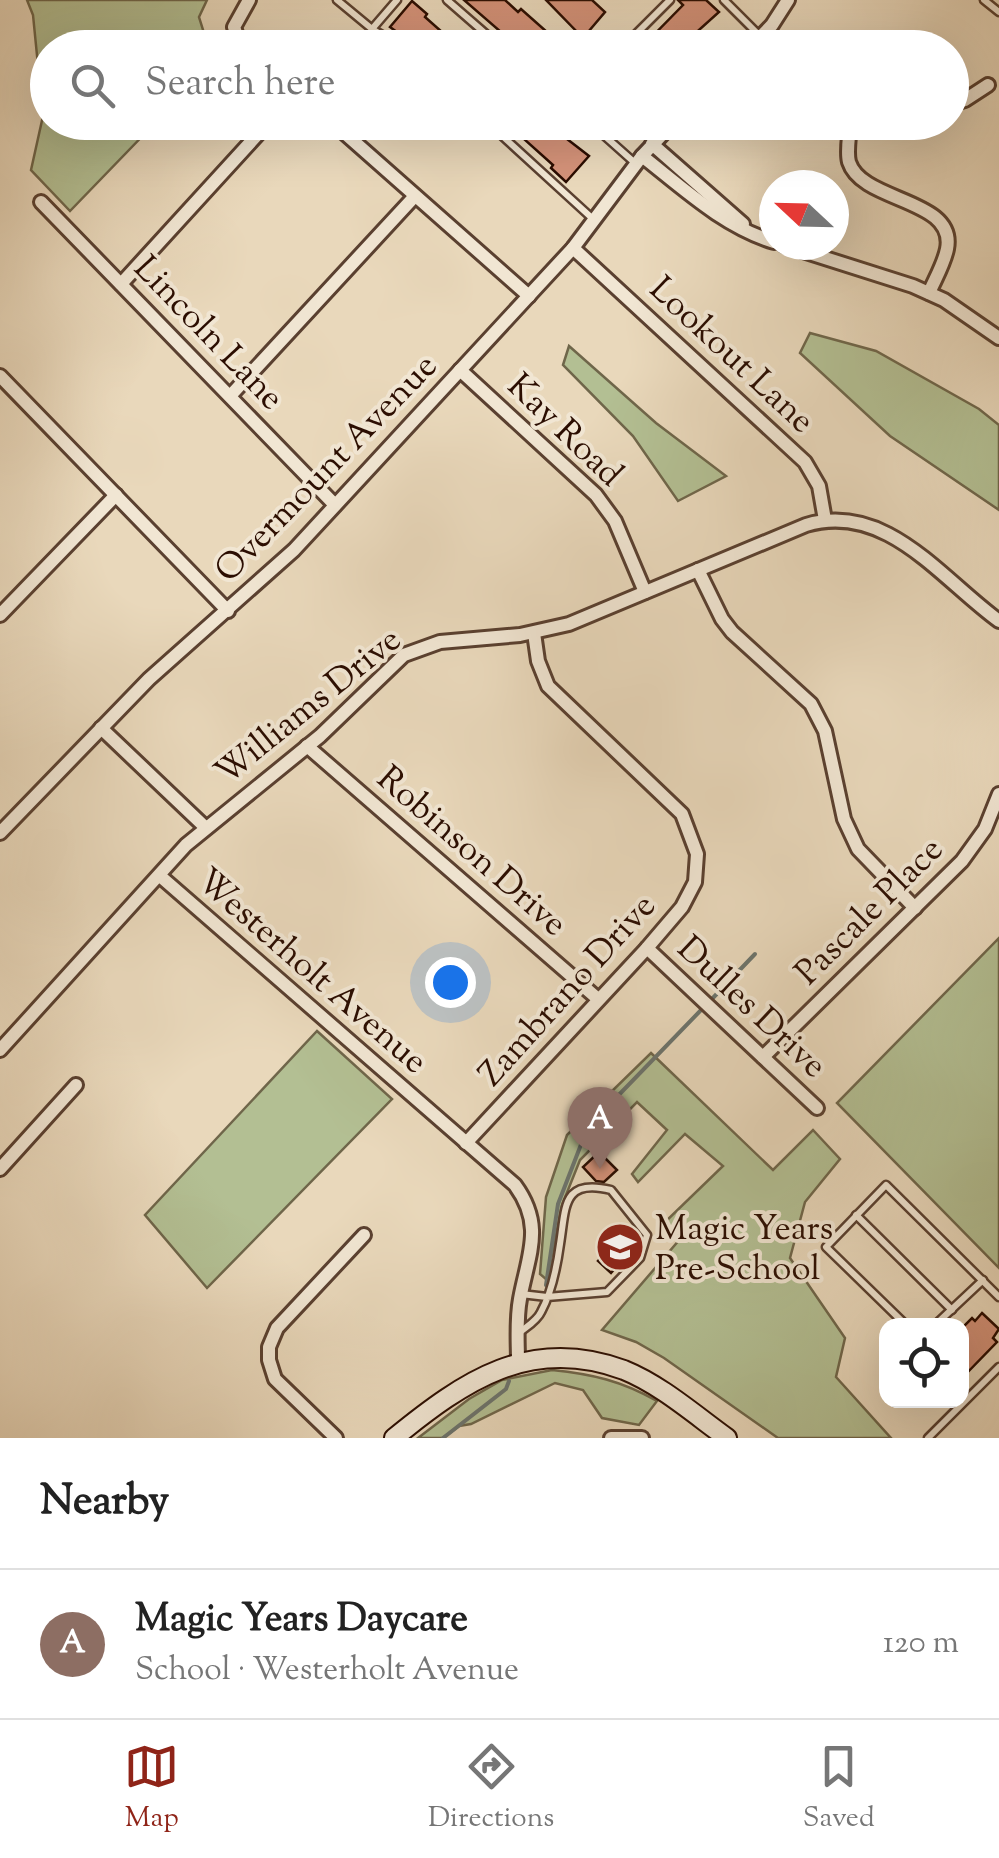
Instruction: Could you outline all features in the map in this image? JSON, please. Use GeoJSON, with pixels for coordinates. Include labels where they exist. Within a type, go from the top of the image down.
{"type":"FeatureCollection","features":[{"type":"Feature","properties":{"kind":"street"},"geometry":{"type":"LineString","coordinates":[[235,30],[249,0]]}},
{"type":"Feature","properties":{"kind":"street"},"geometry":{"type":"LineString","coordinates":[[766,30],[788,0]]}},
{"type":"Feature","properties":{"kind":"street"},"geometry":{"type":"LineString","coordinates":[[969,97],[988,84]]}},
{"type":"Feature","properties":{"kind":"street"},"geometry":{"type":"LineString","coordinates":[[121,284],[253,140]]}},
{"type":"Feature","properties":{"kind":"street"},"geometry":{"type":"LineString","coordinates":[[352,140],[529,296]]}},
{"type":"Feature","properties":{"kind":"street","name":"Overmount Avenue"},"geometry":{"type":"LineString","coordinates":[[0,833],[149,679],[294,550],[573,248],[656,140]]}},
{"type":"Feature","properties":{"kind":"street"},"geometry":{"type":"LineString","coordinates":[[850,140],[849,161],[860,178],[931,213],[946,231],[948,248],[929,293]]}},
{"type":"Feature","properties":{"kind":"street"},"geometry":{"type":"LineString","coordinates":[[652,144],[756,236]]}},
{"type":"Feature","properties":{"kind":"street"},"geometry":{"type":"LineString","coordinates":[[639,160],[716,214],[759,237]]}},
{"type":"Feature","properties":{"kind":"street"},"geometry":{"type":"LineString","coordinates":[[232,396],[415,196]]}},
{"type":"Feature","properties":{"kind":"street","name":"Lincoln Lane"},"geometry":{"type":"LineString","coordinates":[[41,202],[335,505]]}},
{"type":"Feature","properties":{"kind":"street","name":"Lookout Lane"},"geometry":{"type":"LineString","coordinates":[[573,248],[804,462],[819,486],[825,520]]}},
{"type":"Feature","properties":{"kind":"street"},"geometry":{"type":"LineString","coordinates":[[829,260],[929,293],[999,338]]}},
{"type":"Feature","properties":{"kind":"street","name":"Kay Road"},"geometry":{"type":"LineString","coordinates":[[460,370],[596,495],[615,521],[645,592]]}},
{"type":"Feature","properties":{"kind":"street"},"geometry":{"type":"LineString","coordinates":[[3,384],[228,611]]}},
{"type":"Feature","properties":{"kind":"street"},"geometry":{"type":"LineString","coordinates":[[0,615],[116,495]]}},
{"type":"Feature","properties":{"kind":"street"},"geometry":{"type":"LineString","coordinates":[[825,520],[841,519],[883,530],[999,621]]}},
{"type":"Feature","properties":{"kind":"street","name":"Williams Drive"},"geometry":{"type":"LineString","coordinates":[[0,1050],[206,828],[308,746],[404,655],[440,642],[534,633],[569,624],[825,520]]}},
{"type":"Feature","properties":{"kind":"street"},"geometry":{"type":"LineString","coordinates":[[698,570],[732,632],[811,704],[825,732],[844,819],[858,849],[916,908]]}},
{"type":"Feature","properties":{"kind":"street","name":"Zambrano Drive"},"geometry":{"type":"LineString","coordinates":[[466,1143],[648,948],[682,907],[696,882],[697,854],[689,825],[672,802],[548,686],[541,674],[534,633]]}},
{"type":"Feature","properties":{"kind":"street"},"geometry":{"type":"LineString","coordinates":[[101,728],[206,828]]}},
{"type":"Feature","properties":{"kind":"street","name":"Robinson Drive"},"geometry":{"type":"LineString","coordinates":[[308,746],[598,999]]}},
{"type":"Feature","properties":{"kind":"street","name":"Pascale Place"},"geometry":{"type":"LineString","coordinates":[[763,1057],[976,844],[999,794]]}},
{"type":"Feature","properties":{"kind":"street","name":"Westerholt Avenue"},"geometry":{"type":"LineString","coordinates":[[160,876],[515,1186],[531,1210],[533,1238],[521,1294],[518,1363]]}},
{"type":"Feature","properties":{"kind":"street","name":"Dulles Drive"},"geometry":{"type":"LineString","coordinates":[[648,948],[817,1108]]}},
{"type":"Feature","properties":{"kind":"street"},"geometry":{"type":"LineString","coordinates":[[0,1169],[76,1085]]}},
{"type":"Feature","properties":{"kind":"street"},"geometry":{"type":"LineString","coordinates":[[336,1438],[275,1379],[269,1347],[277,1328],[364,1235]]}},
{"type":"Feature","properties":{"kind":"street"},"geometry":{"type":"LineString","coordinates":[[394,1438],[464,1384],[486,1372],[550,1358],[626,1371],[727,1438]]}},
{"type":"Feature","properties":{"kind":"street"},"geometry":{"type":"LineString","coordinates":[[611,1438],[642,1438]]}},
{"type":"Feature","properties":{"kind":"lane"},"geometry":{"type":"LineString","coordinates":[[337,0],[372,29],[397,0]]}},
{"type":"Feature","properties":{"kind":"lane"},"geometry":{"type":"LineString","coordinates":[[447,0],[481,30]]}},
{"type":"Feature","properties":{"kind":"lane"},"geometry":{"type":"LineString","coordinates":[[640,30],[670,0]]}},
{"type":"Feature","properties":{"kind":"lane"},"geometry":{"type":"LineString","coordinates":[[724,0],[754,30]]}},
{"type":"Feature","properties":{"kind":"lane"},"geometry":{"type":"LineString","coordinates":[[984,0],[999,12]]}},
{"type":"Feature","properties":{"kind":"lane"},"geometry":{"type":"LineString","coordinates":[[507,140],[594,220]]}},
{"type":"Feature","properties":{"kind":"lane"},"geometry":{"type":"LineString","coordinates":[[613,140],[639,160]]}},
{"type":"Feature","properties":{"kind":"lane"},"geometry":{"type":"LineString","coordinates":[[899,1318],[826,1247],[886,1185],[999,1297]]}},
{"type":"Feature","properties":{"kind":"lane"},"geometry":{"type":"LineString","coordinates":[[518,1334],[539,1316],[546,1296],[560,1247],[566,1202],[578,1190],[612,1190],[648,1235],[640,1258],[607,1292],[546,1296],[521,1294]]}},
{"type":"Feature","properties":{"kind":"lane"},"geometry":{"type":"LineString","coordinates":[[856,1215],[952,1310]]}},
{"type":"Feature","properties":{"kind":"lane"},"geometry":{"type":"LineString","coordinates":[[943,1318],[982,1280]]}},
{"type":"Feature","properties":{"kind":"lane"},"geometry":{"type":"LineString","coordinates":[[928,1438],[999,1366]]}},
{"type":"Feature","properties":{"kind":"green space"},"geometry":{"type":"Polygon","coordinates":[[[27,0],[207,0],[199,17],[203,30],[34,30],[27,0]]]}},
{"type":"Feature","properties":{"kind":"green space"},"geometry":{"type":"Polygon","coordinates":[[[38,140],[139,140],[70,211],[31,170],[38,140]]]}},
{"type":"Feature","properties":{"kind":"green space"},"geometry":{"type":"Polygon","coordinates":[[[810,333],[876,351],[979,409],[999,425],[999,510],[890,436],[800,353],[810,333]]]}},
{"type":"Feature","properties":{"kind":"green space"},"geometry":{"type":"Polygon","coordinates":[[[569,346],[656,423],[726,476],[678,501],[633,436],[563,365],[569,346]]]}},
{"type":"Feature","properties":{"kind":"green space"},"geometry":{"type":"Polygon","coordinates":[[[999,938],[999,1268],[837,1103],[999,938]]]}},
{"type":"Feature","properties":{"kind":"green space"},"geometry":{"type":"Polygon","coordinates":[[[317,1031],[392,1099],[207,1288],[145,1215],[317,1031]]]}},
{"type":"Feature","properties":{"kind":"green space"},"geometry":{"type":"Polygon","coordinates":[[[651,1053],[773,1170],[813,1130],[840,1159],[805,1202],[790,1258],[845,1338],[836,1377],[891,1438],[778,1438],[664,1358],[636,1342],[602,1330],[680,1239],[664,1223],[723,1166],[685,1134],[638,1182],[632,1174],[667,1130],[637,1102],[580,1160],[562,1205],[547,1280],[540,1274],[546,1197],[567,1135],[651,1053]]]}},
{"type":"Feature","properties":{"kind":"green space"},"geometry":{"type":"Polygon","coordinates":[[[552,1370],[606,1380],[657,1401],[639,1425],[602,1418],[583,1390],[555,1383],[471,1424],[459,1426],[443,1438],[418,1438],[469,1399],[502,1380],[552,1370]]]}},
{"type":"Feature","properties":{"kind":"building"},"geometry":{"type":"Polygon","coordinates":[[[464,0],[505,0],[545,30],[499,30],[464,0]]]}},
{"type":"Feature","properties":{"kind":"building"},"geometry":{"type":"Polygon","coordinates":[[[546,0],[592,0],[605,12],[590,30],[575,30],[546,0]]]}},
{"type":"Feature","properties":{"kind":"building"},"geometry":{"type":"Polygon","coordinates":[[[678,0],[706,0],[719,12],[699,30],[659,30],[683,5],[678,0]]]}},
{"type":"Feature","properties":{"kind":"building"},"geometry":{"type":"Polygon","coordinates":[[[412,1],[440,30],[394,30],[390,27],[412,1]]]}},
{"type":"Feature","properties":{"kind":"building"},"geometry":{"type":"Polygon","coordinates":[[[525,140],[568,140],[589,156],[566,182],[551,168],[553,165],[525,140]]]}},
{"type":"Feature","properties":{"kind":"building"},"geometry":{"type":"Polygon","coordinates":[[[599,1152],[617,1170],[604,1182],[596,1181],[583,1167],[599,1152]]]}},
{"type":"Feature","properties":{"kind":"building","name":"Magic Years Pre-School"},"geometry":{"type":"Polygon","coordinates":[[[620,1224],[638,1242],[611,1273],[598,1261],[608,1250],[601,1243],[620,1224]]]}},
{"type":"Feature","properties":{"kind":"building"},"geometry":{"type":"Polygon","coordinates":[[[982,1313],[999,1329],[993,1338],[997,1342],[969,1371],[969,1321],[975,1321],[982,1313]]]}},
{"type":"Feature","properties":{"kind":"waterway"},"geometry":{"type":"LineString","coordinates":[[710,1001],[755,954]]}},
{"type":"Feature","properties":{"kind":"waterway"},"geometry":{"type":"LineString","coordinates":[[546,1285],[558,1204],[582,1142],[610,1104],[703,1008]]}},
{"type":"Feature","properties":{"kind":"waterway"},"geometry":{"type":"LineString","coordinates":[[443,1438],[506,1389],[509,1381]]}},
{"type":"Feature","properties":{"kind":"place","name":"Magic Years Daycare"},"geometry":{"type":"Point","coordinates":[600,1169]}},
{"type":"Feature","properties":{"kind":"place","name":"Magic Years Pre-School"},"geometry":{"type":"Point","coordinates":[620,1247]}}]}
